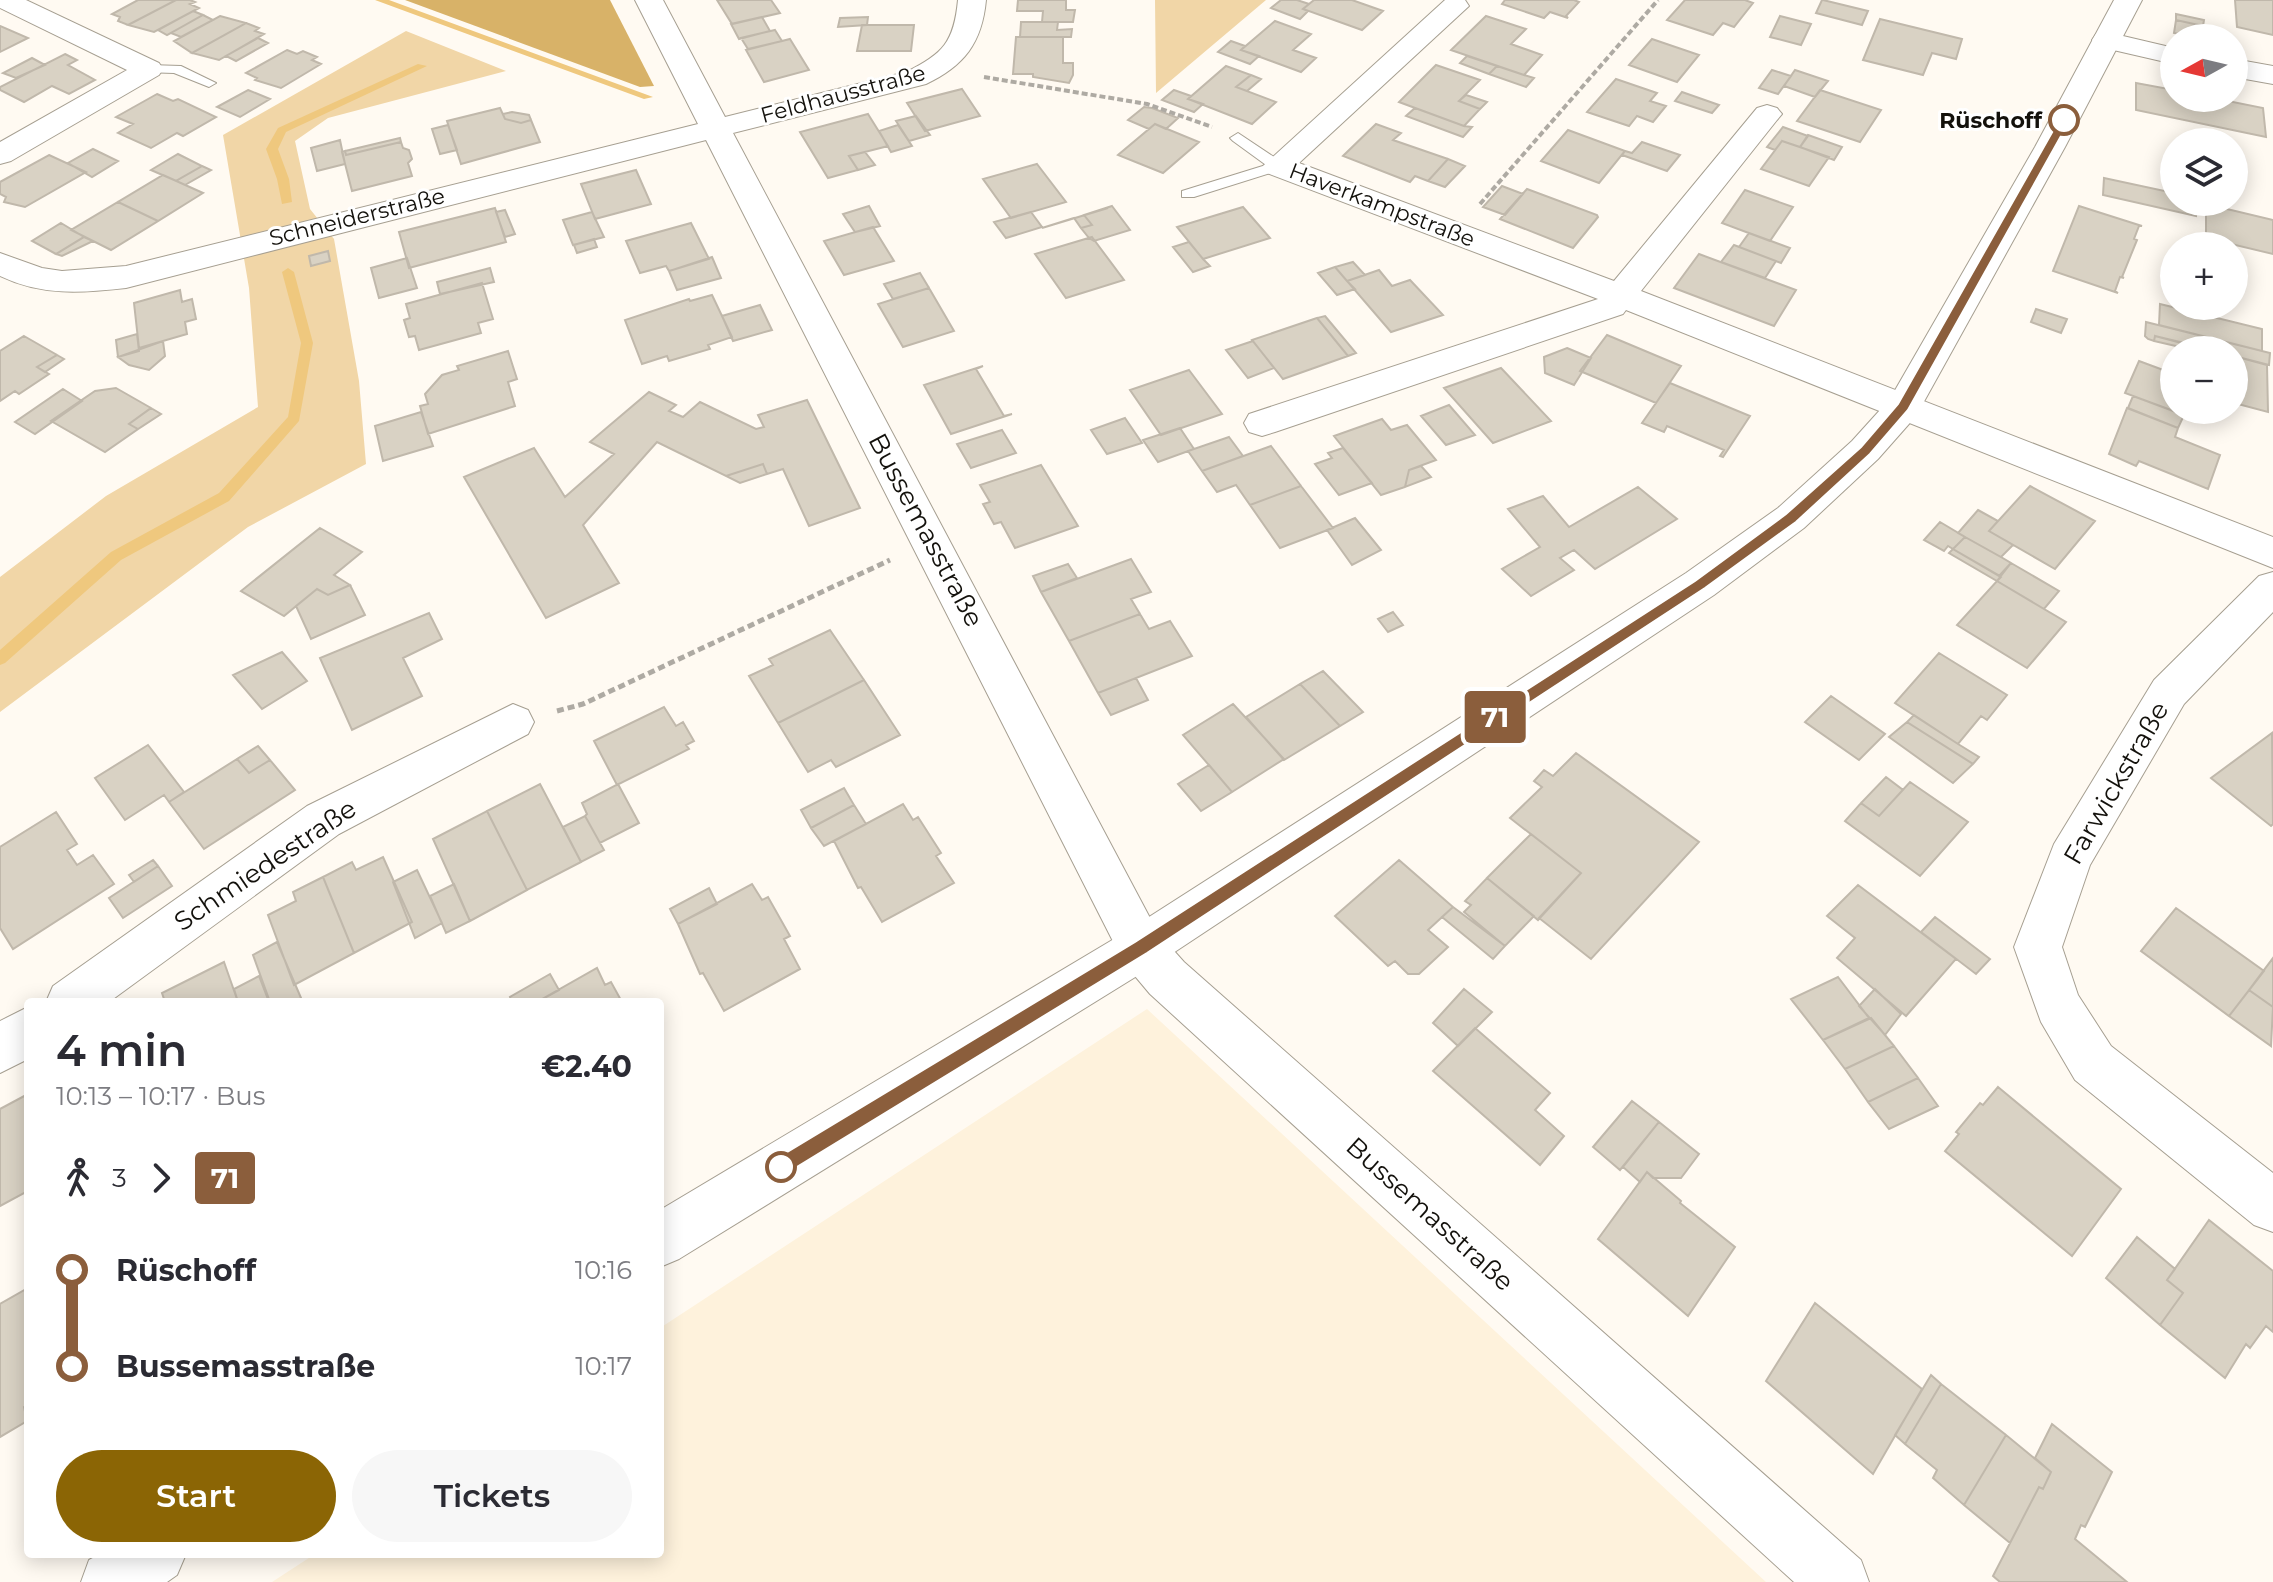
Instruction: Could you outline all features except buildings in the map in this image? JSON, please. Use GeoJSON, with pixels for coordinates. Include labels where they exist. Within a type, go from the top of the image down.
{"type":"FeatureCollection","features":[{"type":"Feature","properties":{"kind":"street","name":"Bussemasstraße"},"geometry":{"type":"LineString","coordinates":[[649,0],[934,543],[1141,948],[1179,988],[1839,1582]]}},
{"type":"Feature","properties":{"kind":"street","name":"Feldhausstraße"},"geometry":{"type":"LineString","coordinates":[[715,127],[916,78],[945,65],[966,42],[972,0]]}},
{"type":"Feature","properties":{"kind":"street"},"geometry":{"type":"LineString","coordinates":[[664,1238],[1141,948],[1700,584],[1791,518],[1865,450],[1903,407],[2043,161],[2128,0]]}},
{"type":"Feature","properties":{"kind":"street"},"geometry":{"type":"LineString","coordinates":[[3,1],[149,69]]}},
{"type":"Feature","properties":{"kind":"street","name":"Haverkampstraße"},"geometry":{"type":"LineString","coordinates":[[1455,6],[1278,166],[1620,295],[1903,407]]}},
{"type":"Feature","properties":{"kind":"street"},"geometry":{"type":"LineString","coordinates":[[2106,40],[2160,53]]}},
{"type":"Feature","properties":{"kind":"street"},"geometry":{"type":"LineString","coordinates":[[0,155],[149,69]]}},
{"type":"Feature","properties":{"kind":"street"},"geometry":{"type":"LineString","coordinates":[[2248,71],[2273,75]]}},
{"type":"Feature","properties":{"kind":"street"},"geometry":{"type":"LineString","coordinates":[[1262,423],[1611,306],[1767,114]]}},
{"type":"Feature","properties":{"kind":"street","name":"Schneiderstraße"},"geometry":{"type":"LineString","coordinates":[[0,263],[30,278],[70,283],[126,277],[715,127]]}},
{"type":"Feature","properties":{"kind":"street"},"geometry":{"type":"LineString","coordinates":[[1903,407],[2273,553]]}},
{"type":"Feature","properties":{"kind":"street","name":"Farwickstraße"},"geometry":{"type":"LineString","coordinates":[[2273,587],[2169,692],[2070,858],[2038,947],[2058,1006],[2093,1063],[2273,1206]]}},
{"type":"Feature","properties":{"kind":"street","name":"Schmiedestraße"},"geometry":{"type":"LineString","coordinates":[[76,998],[323,820],[513,722]]}},
{"type":"Feature","properties":{"kind":"street"},"geometry":{"type":"LineString","coordinates":[[0,1049],[24,1034]]}},
{"type":"Feature","properties":{"kind":"street"},"geometry":{"type":"LineString","coordinates":[[111,1582],[150,1558]]}},
{"type":"Feature","properties":{"kind":"lane"},"geometry":{"type":"LineString","coordinates":[[149,69],[176,69],[209,83]]}},
{"type":"Feature","properties":{"kind":"lane"},"geometry":{"type":"LineString","coordinates":[[1238,138],[1278,166]]}},
{"type":"Feature","properties":{"kind":"lane"},"geometry":{"type":"LineString","coordinates":[[1188,194],[1278,166]]}},
{"type":"Feature","properties":{"kind":"path"},"geometry":{"type":"LineString","coordinates":[[1454,233],[1658,0]]}},
{"type":"Feature","properties":{"kind":"path"},"geometry":{"type":"LineString","coordinates":[[945,65],[972,75],[1147,104],[1238,138]]}},
{"type":"Feature","properties":{"kind":"path"},"geometry":{"type":"LineString","coordinates":[[513,722],[583,704],[934,543]]}},
{"type":"Feature","properties":{"kind":"shaded area"},"geometry":{"type":"Polygon","coordinates":[[[405,0],[610,0],[654,86],[640,87],[405,0]]]}},
{"type":"Feature","properties":{"kind":"shaded area"},"geometry":{"type":"Polygon","coordinates":[[[1155,0],[1266,0],[1156,93],[1155,0]]]}},
{"type":"Feature","properties":{"kind":"shaded area"},"geometry":{"type":"Polygon","coordinates":[[[406,31],[506,71],[328,118],[295,141],[310,209],[334,239],[359,381],[366,464],[248,527],[0,712],[0,577],[106,496],[258,407],[249,288],[223,135],[406,31]]]}},
{"type":"Feature","properties":{"kind":"shaded area"},"geometry":{"type":"Polygon","coordinates":[[[1147,1009],[1766,1582],[272,1582],[309,1558],[664,1558],[664,1325],[1147,1009]]]}},
{"type":"Feature","properties":{"kind":"waterway"},"geometry":{"type":"LineString","coordinates":[[380,0],[648,97]]}},
{"type":"Feature","properties":{"kind":"waterway"},"geometry":{"type":"LineString","coordinates":[[286,202],[283,179],[272,149],[282,130],[422,66]]}},
{"type":"Feature","properties":{"kind":"waterway"},"geometry":{"type":"LineString","coordinates":[[0,659],[116,556],[224,497],[294,418],[307,343],[288,272]]}},
{"type":"Feature","properties":{"kind":"bus line","name":"71"},"geometry":{"type":"LineString","coordinates":[[781,1167],[1141,948],[1700,584],[1791,518],[1865,450],[1903,407],[2064,120]]}},
{"type":"Feature","properties":{"kind":"place","name":"Rüschoff"},"geometry":{"type":"Point","coordinates":[2064,120]}}]}
